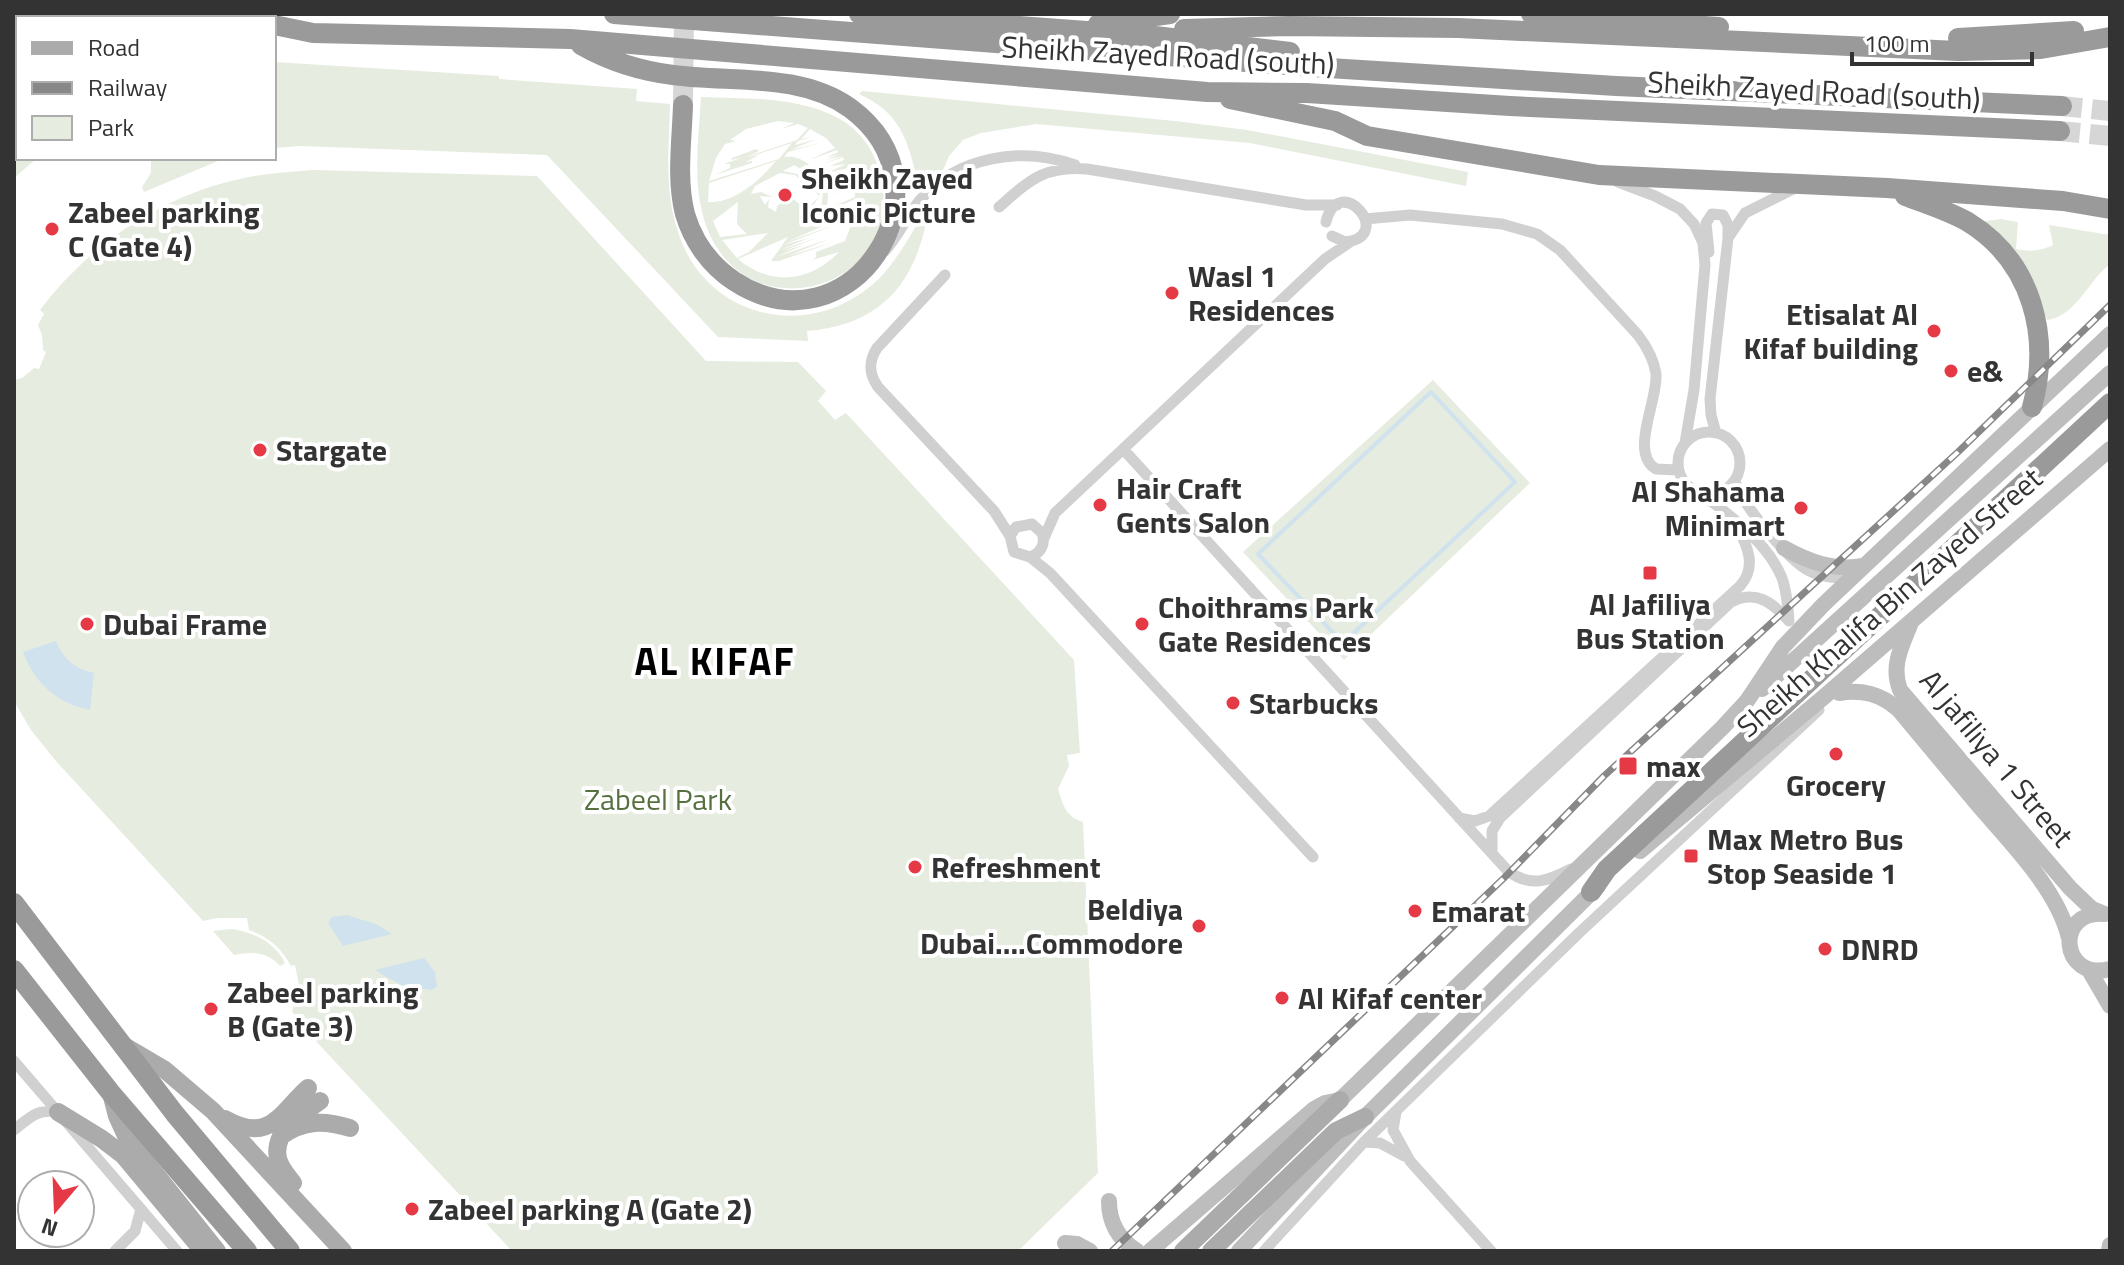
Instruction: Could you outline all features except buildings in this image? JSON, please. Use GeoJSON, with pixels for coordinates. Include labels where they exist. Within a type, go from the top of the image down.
{"type":"FeatureCollection","features":[{"type":"Feature","properties":{"kind":"highway"},"geometry":{"type":"LineString","coordinates":[[614,14],[1313,67],[1616,86],[2062,101],[1314,54],[1120,33],[859,14]]}},
{"type":"Feature","properties":{"kind":"highway"},"geometry":{"type":"LineString","coordinates":[[1067,29],[1170,14]]}},
{"type":"Feature","properties":{"kind":"highway"},"geometry":{"type":"LineString","coordinates":[[1531,14],[1972,38],[2053,34],[2110,27]]}},
{"type":"Feature","properties":{"kind":"highway","name":"Sheikh Zayed Road (south)"},"geometry":{"type":"LineString","coordinates":[[276,25],[313,33],[570,39],[1207,92],[1307,93],[1525,107],[2060,131]]}},
{"type":"Feature","properties":{"kind":"highway"},"geometry":{"type":"LineString","coordinates":[[1120,33],[1204,27],[1387,27],[1958,51],[2041,49],[2110,37]]}},
{"type":"Feature","properties":{"kind":"highway"},"geometry":{"type":"LineString","coordinates":[[276,36],[313,33]]}},
{"type":"Feature","properties":{"kind":"highway"},"geometry":{"type":"LineString","coordinates":[[570,39],[610,59],[652,72],[778,82],[807,88],[835,99],[859,116],[880,137],[887,150],[896,191],[889,231],[877,254],[861,273],[832,293],[811,299],[790,300],[750,290],[716,267],[693,234],[682,199],[683,105]]}},
{"type":"Feature","properties":{"kind":"highway"},"geometry":{"type":"LineString","coordinates":[[1207,92],[1270,109],[1335,121],[1367,136],[1599,175],[1887,188],[2063,201],[2110,209]]}},
{"type":"Feature","properties":{"kind":"highway"},"geometry":{"type":"LineString","coordinates":[[1887,188],[1969,223],[2001,249],[2019,273],[2032,300],[2040,342],[2040,368],[2032,407]]}},
{"type":"Feature","properties":{"kind":"highway"},"geometry":{"type":"LineString","coordinates":[[1591,892],[1607,869],[2110,403]]}},
{"type":"Feature","properties":{"kind":"highway"},"geometry":{"type":"LineString","coordinates":[[14,903],[183,1124],[290,1251]]}},
{"type":"Feature","properties":{"kind":"highway"},"geometry":{"type":"LineString","coordinates":[[14,970],[111,1093],[247,1251]]}},
{"type":"Feature","properties":{"kind":"main road","name":"Sheikh Khalifa Bin Zayed Street"},"geometry":{"type":"LineString","coordinates":[[1739,710],[1789,641],[1857,572],[2110,334]]}},
{"type":"Feature","properties":{"kind":"main road","name":"Sheikh Khalifa Bin Zayed Street"},"geometry":{"type":"LineString","coordinates":[[1183,1251],[1739,710],[2110,373]]}},
{"type":"Feature","properties":{"kind":"main road","name":"Sheikh Khalifa Bin Zayed Street"},"geometry":{"type":"LineString","coordinates":[[1214,1249],[1336,1131],[1365,1117],[1591,892],[1825,696],[2110,449]]}},
{"type":"Feature","properties":{"kind":"main road"},"geometry":{"type":"LineString","coordinates":[[1784,548],[1829,567],[1857,572]]}},
{"type":"Feature","properties":{"kind":"main road","name":"Al jafiliya 1 Street"},"geometry":{"type":"LineString","coordinates":[[1913,620],[1900,649],[1895,670],[1900,690],[2076,896],[2108,915]]}},
{"type":"Feature","properties":{"kind":"main road"},"geometry":{"type":"LineString","coordinates":[[1839,693],[1871,665],[1886,641]]}},
{"type":"Feature","properties":{"kind":"main road","name":"Al jafiliya 1 Street"},"geometry":{"type":"LineString","coordinates":[[1839,693],[1862,691],[1882,697],[1898,709],[2043,885],[2059,909],[2073,958],[2089,970]]}},
{"type":"Feature","properties":{"kind":"main road"},"geometry":{"type":"LineString","coordinates":[[2069,938],[2080,919],[2090,914],[2108,915]]}},
{"type":"Feature","properties":{"kind":"main road"},"geometry":{"type":"LineString","coordinates":[[2110,969],[2089,970],[2110,1006]]}},
{"type":"Feature","properties":{"kind":"main road"},"geometry":{"type":"LineString","coordinates":[[126,1047],[165,1070],[213,1111],[343,1251]]}},
{"type":"Feature","properties":{"kind":"main road"},"geometry":{"type":"LineString","coordinates":[[111,1093],[127,1138],[217,1251]]}},
{"type":"Feature","properties":{"kind":"main road"},"geometry":{"type":"LineString","coordinates":[[213,1111],[228,1121],[248,1128],[269,1126],[314,1095],[281,1136],[276,1157],[295,1187],[300,1204]]}},
{"type":"Feature","properties":{"kind":"main road"},"geometry":{"type":"LineString","coordinates":[[1150,1251],[1314,1109],[1340,1100]]}},
{"type":"Feature","properties":{"kind":"main road"},"geometry":{"type":"LineString","coordinates":[[58,1112],[123,1155],[203,1251]]}},
{"type":"Feature","properties":{"kind":"main road"},"geometry":{"type":"LineString","coordinates":[[1239,1251],[1365,1117]]}},
{"type":"Feature","properties":{"kind":"main road"},"geometry":{"type":"LineString","coordinates":[[281,1136],[310,1123],[328,1122],[350,1128]]}},
{"type":"Feature","properties":{"kind":"main road"},"geometry":{"type":"LineString","coordinates":[[1109,1201],[1109,1213],[1118,1234],[1137,1251]]}},
{"type":"Feature","properties":{"kind":"main road"},"geometry":{"type":"LineString","coordinates":[[1065,1243],[1077,1244],[1090,1251]]}},
{"type":"Feature","properties":{"kind":"main road"},"geometry":{"type":"LineString","coordinates":[[2109,1251],[2110,1245]]}},
{"type":"Feature","properties":{"kind":"street"},"geometry":{"type":"LineString","coordinates":[[861,273],[889,247],[923,197],[957,171],[984,160],[1017,156],[1049,158],[1087,169],[1306,205],[1355,205],[1362,210],[1364,232],[1325,259],[1055,513],[1026,524],[1010,536]]}},
{"type":"Feature","properties":{"kind":"street"},"geometry":{"type":"LineString","coordinates":[[999,207],[1031,179],[1042,174],[1064,168],[1087,169]]}},
{"type":"Feature","properties":{"kind":"street"},"geometry":{"type":"LineString","coordinates":[[1599,175],[1680,209],[1699,233],[1705,265]]}},
{"type":"Feature","properties":{"kind":"street"},"geometry":{"type":"LineString","coordinates":[[1728,238],[1745,213],[1800,185]]}},
{"type":"Feature","properties":{"kind":"street"},"geometry":{"type":"LineString","coordinates":[[1306,205],[1326,222],[1332,236],[1325,259]]}},
{"type":"Feature","properties":{"kind":"street"},"geometry":{"type":"LineString","coordinates":[[1326,222],[1328,214],[1337,205]]}},
{"type":"Feature","properties":{"kind":"street"},"geometry":{"type":"LineString","coordinates":[[1716,433],[1710,399],[1728,225],[1723,215],[1712,214],[1706,223],[1709,247],[1693,406],[1678,470],[1683,480],[1735,521],[1777,567],[1786,590],[1789,641]]}},
{"type":"Feature","properties":{"kind":"street"},"geometry":{"type":"LineString","coordinates":[[1365,219],[1398,215],[1502,224],[1537,234],[1560,250],[1638,335],[1648,350],[1656,383],[1644,446],[1645,457],[1656,469],[1678,470]]}},
{"type":"Feature","properties":{"kind":"street"},"geometry":{"type":"LineString","coordinates":[[1332,236],[1350,242]]}},
{"type":"Feature","properties":{"kind":"street"},"geometry":{"type":"LineString","coordinates":[[945,275],[877,348],[870,372],[878,387],[994,511],[1010,536],[1014,552],[1030,557],[1050,573],[1313,857]]}},
{"type":"Feature","properties":{"kind":"street"},"geometry":{"type":"LineString","coordinates":[[1685,443],[1699,434],[1716,433],[1727,438],[1736,448],[1740,460],[1735,481],[1724,491],[1700,493]]}},
{"type":"Feature","properties":{"kind":"street"},"geometry":{"type":"LineString","coordinates":[[1123,449],[1494,857],[1518,879],[1542,882],[1589,859]]}},
{"type":"Feature","properties":{"kind":"street"},"geometry":{"type":"LineString","coordinates":[[1735,481],[1745,504],[1784,548]]}},
{"type":"Feature","properties":{"kind":"street"},"geometry":{"type":"LineString","coordinates":[[994,511],[1040,529],[1050,573]]}},
{"type":"Feature","properties":{"kind":"street"},"geometry":{"type":"LineString","coordinates":[[1030,557],[1043,543],[1055,513]]}},
{"type":"Feature","properties":{"kind":"street"},"geometry":{"type":"LineString","coordinates":[[1459,818],[1475,821],[1489,816],[1740,586],[1750,562],[1735,521]]}},
{"type":"Feature","properties":{"kind":"street"},"geometry":{"type":"LineString","coordinates":[[1494,857],[1490,839],[1500,818],[1731,602],[1743,597],[1761,598],[1779,609],[1789,621]]}},
{"type":"Feature","properties":{"kind":"street"},"geometry":{"type":"LineString","coordinates":[[1264,1251],[1364,1142],[1580,932],[1839,693]]}},
{"type":"Feature","properties":{"kind":"street"},"geometry":{"type":"LineString","coordinates":[[14,1061],[177,1251]]}},
{"type":"Feature","properties":{"kind":"street"},"geometry":{"type":"LineString","coordinates":[[14,1130],[36,1113],[58,1112]]}},
{"type":"Feature","properties":{"kind":"street"},"geometry":{"type":"LineString","coordinates":[[1396,1112],[1393,1130],[1410,1161],[1491,1251]]}},
{"type":"Feature","properties":{"kind":"street"},"geometry":{"type":"LineString","coordinates":[[1364,1142],[1380,1143],[1410,1161]]}},
{"type":"Feature","properties":{"kind":"street"},"geometry":{"type":"LineString","coordinates":[[115,1251],[135,1231],[141,1209]]}},
{"type":"Feature","properties":{"kind":"green space"},"geometry":{"type":"Polygon","coordinates":[[[276,62],[499,76],[499,79],[637,89],[636,101],[670,104],[668,153],[671,201],[678,232],[691,261],[710,284],[734,301],[760,312],[788,316],[817,313],[846,303],[872,285],[889,268],[929,205],[917,255],[893,294],[877,308],[834,327],[807,331],[808,341],[718,337],[547,155],[301,146],[276,148],[276,62]]]}},
{"type":"Feature","properties":{"kind":"green space"},"geometry":{"type":"Polygon","coordinates":[[[14,64],[16,160],[35,160],[14,178],[14,64]]]}},
{"type":"Feature","properties":{"kind":"green space"},"geometry":{"type":"Polygon","coordinates":[[[862,91],[1247,130],[1468,172],[1466,186],[1250,143],[1036,124],[981,133],[963,140],[949,156],[941,175],[928,178],[916,175],[909,148],[898,126],[883,108],[859,94],[862,91]]]}},
{"type":"Feature","properties":{"kind":"green space"},"geometry":{"type":"Polygon","coordinates":[[[701,97],[801,104],[832,115],[857,132],[877,164],[883,215],[870,248],[846,272],[815,286],[781,288],[748,277],[720,252],[699,198],[697,169],[701,97]],[[778,121],[746,129],[730,140],[736,141],[725,144],[716,158],[709,181],[779,159],[792,143],[746,158],[759,155],[746,162],[752,163],[715,175],[730,168],[730,164],[724,164],[741,158],[732,158],[756,149],[759,151],[746,157],[797,140],[808,128],[798,124],[781,129],[794,123],[778,121]],[[810,129],[801,139],[812,137],[795,145],[817,139],[790,150],[820,143],[788,152],[784,157],[802,160],[824,178],[827,208],[820,212],[855,197],[854,188],[834,195],[854,186],[836,190],[852,180],[833,187],[852,179],[851,175],[833,182],[850,174],[848,168],[827,173],[846,164],[830,166],[844,160],[843,157],[821,165],[842,156],[826,160],[840,154],[826,158],[837,150],[809,160],[835,148],[826,138],[810,129]],[[776,161],[709,183],[708,202],[737,195],[776,161]],[[794,165],[783,171],[797,174],[812,187],[795,175],[780,173],[755,186],[751,194],[761,192],[773,197],[760,196],[765,205],[769,199],[768,207],[776,212],[777,206],[791,197],[802,206],[804,213],[819,196],[799,219],[811,218],[821,209],[823,193],[808,173],[794,165]],[[856,199],[821,213],[840,207],[811,221],[847,207],[805,226],[845,212],[796,232],[838,216],[842,218],[786,242],[840,223],[783,245],[809,238],[780,250],[816,238],[783,251],[804,245],[776,257],[829,239],[788,256],[837,241],[779,261],[771,261],[788,237],[738,259],[764,274],[777,277],[803,275],[816,270],[839,252],[812,260],[816,252],[845,241],[853,220],[856,199]],[[738,202],[713,221],[720,237],[747,234],[737,224],[738,202]],[[768,233],[722,240],[737,258],[749,252],[768,233]]]}},
{"type":"Feature","properties":{"kind":"green space"},"geometry":{"type":"Polygon","coordinates":[[[151,160],[220,160],[144,192],[142,187],[151,173],[151,160]]]}},
{"type":"Feature","properties":{"kind":"green space","name":"Zabeel Park"},"geometry":{"type":"Polygon","coordinates":[[[312,170],[537,176],[706,361],[798,362],[826,391],[818,401],[835,420],[846,413],[1074,660],[1080,753],[1067,755],[1069,766],[1058,789],[1069,814],[1083,822],[1098,1173],[1018,1251],[512,1251],[297,1021],[299,1019],[292,1012],[299,985],[295,965],[291,966],[273,944],[249,930],[247,918],[203,921],[31,730],[14,701],[14,380],[22,378],[34,368],[39,369],[46,352],[38,325],[44,314],[40,310],[81,264],[130,226],[157,210],[214,186],[244,178],[312,170]]]}},
{"type":"Feature","properties":{"kind":"green space"},"geometry":{"type":"Polygon","coordinates":[[[2001,219],[2018,222],[2016,249],[2021,250],[2039,250],[2053,245],[2049,225],[2110,235],[2110,264],[2074,305],[2047,320],[2031,277],[1980,222],[2001,219]]]}},
{"type":"Feature","properties":{"kind":"green space"},"geometry":{"type":"Polygon","coordinates":[[[1433,380],[1530,483],[1344,660],[1243,552],[1433,380]]]}},
{"type":"Feature","properties":{"kind":"green space"},"geometry":{"type":"Polygon","coordinates":[[[231,929],[262,939],[275,949],[285,963],[280,966],[259,954],[234,955],[213,931],[231,929]]]}},
{"type":"Feature","properties":{"kind":"water"},"geometry":{"type":"Polygon","coordinates":[[[56,641],[70,662],[94,673],[90,710],[57,697],[41,683],[28,663],[23,652],[56,641]]]}},
{"type":"Feature","properties":{"kind":"water"},"geometry":{"type":"Polygon","coordinates":[[[347,915],[378,925],[392,934],[343,946],[328,923],[332,917],[347,915]]]}},
{"type":"Feature","properties":{"kind":"water"},"geometry":{"type":"Polygon","coordinates":[[[424,958],[435,972],[437,987],[431,990],[401,985],[375,970],[424,958]]]}},
{"type":"Feature","properties":{"kind":"waterway"},"geometry":{"type":"LineString","coordinates":[[1431,392],[1515,482],[1343,643],[1258,554],[1431,392]]}},
{"type":"Feature","properties":{"kind":"tunnel"},"geometry":{"type":"LineString","coordinates":[[683,105],[684,14]]}},
{"type":"Feature","properties":{"kind":"tunnel"},"geometry":{"type":"LineString","coordinates":[[2062,106],[2110,111]]}},
{"type":"Feature","properties":{"kind":"tunnel"},"geometry":{"type":"LineString","coordinates":[[2060,131],[2110,136]]}},
{"type":"Feature","properties":{"kind":"railway"},"geometry":{"type":"LineString","coordinates":[[1112,1251],[1504,878],[1604,776],[1958,452],[2110,305]]}},
{"type":"Feature","properties":{"kind":"place","name":"Sheikh Zayed Iconic Picture"},"geometry":{"type":"Point","coordinates":[785,195]}},
{"type":"Feature","properties":{"kind":"place","name":"Zabeel parking C (Gate 4)"},"geometry":{"type":"Point","coordinates":[52,229]}},
{"type":"Feature","properties":{"kind":"place","name":"Wasl 1 Residences"},"geometry":{"type":"Point","coordinates":[1172,293]}},
{"type":"Feature","properties":{"kind":"place","name":"Etisalat Al Kifaf building"},"geometry":{"type":"Point","coordinates":[1934,331]}},
{"type":"Feature","properties":{"kind":"place","name":"e&"},"geometry":{"type":"Point","coordinates":[1951,371]}},
{"type":"Feature","properties":{"kind":"place","name":"Stargate"},"geometry":{"type":"Point","coordinates":[260,450]}},
{"type":"Feature","properties":{"kind":"place","name":"Hair Craft Gents Salon"},"geometry":{"type":"Point","coordinates":[1100,505]}},
{"type":"Feature","properties":{"kind":"place","name":"Al Shahama Minimart"},"geometry":{"type":"Point","coordinates":[1801,508]}},
{"type":"Feature","properties":{"kind":"place","name":"Al Jafiliya Bus Station"},"geometry":{"type":"Point","coordinates":[1650,573]}},
{"type":"Feature","properties":{"kind":"place","name":"Dubai Frame"},"geometry":{"type":"Point","coordinates":[87,624]}},
{"type":"Feature","properties":{"kind":"place","name":"Choithrams Park Gate Residences"},"geometry":{"type":"Point","coordinates":[1142,624]}},
{"type":"Feature","properties":{"kind":"place","name":"Starbucks"},"geometry":{"type":"Point","coordinates":[1233,703]}},
{"type":"Feature","properties":{"kind":"place","name":"Grocery"},"geometry":{"type":"Point","coordinates":[1836,754]}},
{"type":"Feature","properties":{"kind":"place","name":"max"},"geometry":{"type":"Point","coordinates":[1628,766]}},
{"type":"Feature","properties":{"kind":"place","name":"Max Metro Bus Stop Seaside 1"},"geometry":{"type":"Point","coordinates":[1691,856]}},
{"type":"Feature","properties":{"kind":"place","name":"Refreshment"},"geometry":{"type":"Point","coordinates":[915,867]}},
{"type":"Feature","properties":{"kind":"place","name":"Emarat"},"geometry":{"type":"Point","coordinates":[1415,911]}},
{"type":"Feature","properties":{"kind":"place","name":"Beldiya Dubai....Commodore"},"geometry":{"type":"Point","coordinates":[1199,926]}},
{"type":"Feature","properties":{"kind":"place","name":"DNRD"},"geometry":{"type":"Point","coordinates":[1825,949]}},
{"type":"Feature","properties":{"kind":"place","name":"Al Kifaf center"},"geometry":{"type":"Point","coordinates":[1282,998]}},
{"type":"Feature","properties":{"kind":"place","name":"Zabeel parking B (Gate 3)"},"geometry":{"type":"Point","coordinates":[211,1009]}},
{"type":"Feature","properties":{"kind":"place","name":"Zabeel parking A (Gate 2)"},"geometry":{"type":"Point","coordinates":[412,1209]}},
{"type":"Feature","properties":{"kind":"district","name":"AL KIFAF"},"geometry":{"type":"Point","coordinates":[715,661]}}]}
